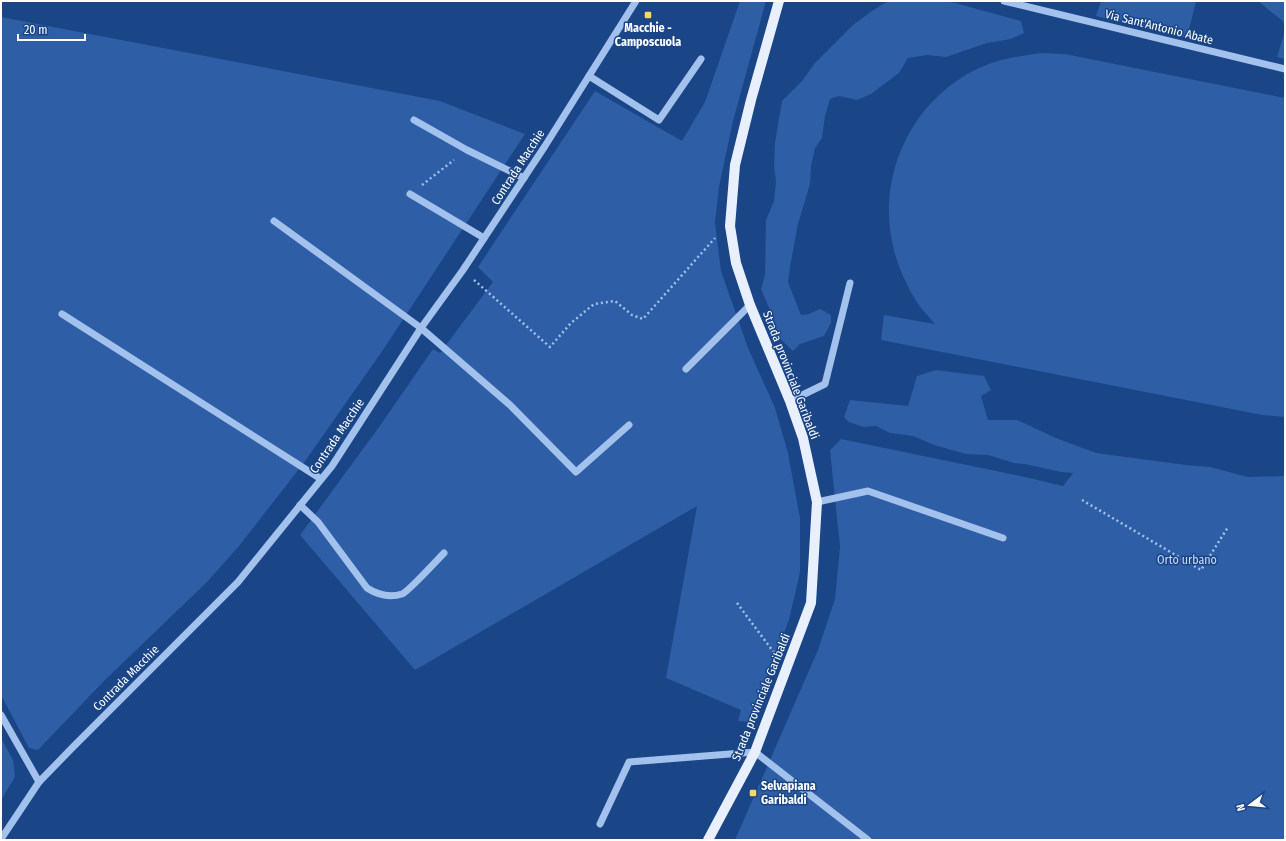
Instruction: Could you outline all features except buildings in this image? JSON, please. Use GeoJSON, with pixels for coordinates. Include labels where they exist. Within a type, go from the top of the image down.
{"type":"FeatureCollection","features":[{"type":"Feature","properties":{"kind":"main road","name":"Strada provinciale Garibaldi"},"geometry":{"type":"LineString","coordinates":[[708,840],[755,752],[811,603],[817,502],[803,438],[790,401],[750,305],[736,263],[730,226],[735,165],[751,100],[780,1]]}},
{"type":"Feature","properties":{"kind":"street","name":"Contrada Macchie"},"geometry":{"type":"LineString","coordinates":[[1,838],[39,782],[238,582],[332,466],[421,328],[463,270],[524,178],[636,1]]}},
{"type":"Feature","properties":{"kind":"street","name":"Via Sant'Antonio Abate"},"geometry":{"type":"LineString","coordinates":[[1004,1],[1285,68]]}},
{"type":"Feature","properties":{"kind":"street"},"geometry":{"type":"LineString","coordinates":[[589,76],[659,120],[701,59]]}},
{"type":"Feature","properties":{"kind":"street"},"geometry":{"type":"LineString","coordinates":[[414,120],[467,150],[524,178]]}},
{"type":"Feature","properties":{"kind":"street"},"geometry":{"type":"LineString","coordinates":[[410,194],[484,238]]}},
{"type":"Feature","properties":{"kind":"street"},"geometry":{"type":"LineString","coordinates":[[274,221],[421,328],[510,404],[576,472],[630,425]]}},
{"type":"Feature","properties":{"kind":"street"},"geometry":{"type":"LineString","coordinates":[[790,401],[825,384],[850,283]]}},
{"type":"Feature","properties":{"kind":"street"},"geometry":{"type":"LineString","coordinates":[[686,369],[750,305]]}},
{"type":"Feature","properties":{"kind":"street"},"geometry":{"type":"LineString","coordinates":[[62,314],[321,479]]}},
{"type":"Feature","properties":{"kind":"street"},"geometry":{"type":"LineString","coordinates":[[817,502],[868,491],[1003,538]]}},
{"type":"Feature","properties":{"kind":"street"},"geometry":{"type":"LineString","coordinates":[[300,505],[318,522],[367,588],[376,594],[388,596],[404,593],[444,553]]}},
{"type":"Feature","properties":{"kind":"street"},"geometry":{"type":"LineString","coordinates":[[1,715],[39,782]]}},
{"type":"Feature","properties":{"kind":"street"},"geometry":{"type":"LineString","coordinates":[[600,824],[629,762],[755,752],[868,840]]}},
{"type":"Feature","properties":{"kind":"path"},"geometry":{"type":"LineString","coordinates":[[410,194],[467,150]]}},
{"type":"Feature","properties":{"kind":"path"},"geometry":{"type":"LineString","coordinates":[[463,270],[550,347],[571,323],[594,304],[615,301],[632,315],[643,319],[712,240],[730,226]]}},
{"type":"Feature","properties":{"kind":"path"},"geometry":{"type":"LineString","coordinates":[[1082,500],[1201,570],[1228,526]]}},
{"type":"Feature","properties":{"kind":"path"},"geometry":{"type":"LineString","coordinates":[[737,603],[773,652],[788,664]]}},
{"type":"Feature","properties":{"kind":"green space"},"geometry":{"type":"Polygon","coordinates":[[[740,1],[766,1],[733,121],[719,187],[715,222],[721,271],[748,348],[775,408],[788,453],[800,518],[800,572],[789,620],[750,722],[738,721],[741,710],[666,678],[697,506],[415,670],[300,535],[379,427],[433,349],[440,353],[493,282],[478,267],[595,91],[682,141],[705,102],[740,1]]]}},
{"type":"Feature","properties":{"kind":"green space"},"geometry":{"type":"Polygon","coordinates":[[[888,1],[948,1],[1021,21],[1024,33],[1011,39],[987,43],[946,57],[927,55],[908,58],[899,73],[871,94],[857,100],[839,96],[830,99],[825,116],[822,138],[815,148],[811,166],[810,184],[798,224],[788,282],[801,315],[809,314],[820,309],[831,315],[831,323],[824,336],[800,344],[793,351],[779,338],[772,315],[761,289],[765,275],[766,220],[774,201],[776,181],[774,166],[775,143],[782,101],[802,81],[815,63],[853,25],[888,1]]]}},
{"type":"Feature","properties":{"kind":"green space"},"geometry":{"type":"Polygon","coordinates":[[[1101,1],[1196,1],[1187,38],[1096,16],[1101,1]]]}},
{"type":"Feature","properties":{"kind":"green space"},"geometry":{"type":"Polygon","coordinates":[[[1258,1],[1285,1],[1285,23],[1258,1]]]}},
{"type":"Feature","properties":{"kind":"green space"},"geometry":{"type":"Polygon","coordinates":[[[1,17],[440,101],[525,134],[383,350],[303,464],[239,546],[207,582],[103,682],[38,750],[29,748],[1,695],[1,17]]]}},
{"type":"Feature","properties":{"kind":"green space"},"geometry":{"type":"Polygon","coordinates":[[[1285,31],[1285,59],[1277,57],[1285,31]]]}},
{"type":"Feature","properties":{"kind":"green space"},"geometry":{"type":"Polygon","coordinates":[[[1042,53],[1065,54],[1285,98],[1285,417],[1262,415],[881,340],[884,315],[935,324],[912,295],[905,280],[894,250],[889,223],[890,196],[894,170],[903,145],[916,122],[933,101],[953,83],[977,69],[1001,60],[1042,53]]]}},
{"type":"Feature","properties":{"kind":"green space","name":"Orto urbano"},"geometry":{"type":"Polygon","coordinates":[[[936,370],[984,376],[991,390],[981,396],[988,420],[1017,420],[1056,438],[1096,453],[1210,467],[1248,477],[1285,476],[1285,840],[735,840],[818,650],[835,599],[840,547],[830,450],[841,439],[1063,486],[1073,473],[1014,463],[988,455],[966,454],[934,445],[913,436],[890,433],[876,426],[863,427],[849,422],[844,417],[850,400],[908,406],[917,376],[936,370]]]}},
{"type":"Feature","properties":{"kind":"green space"},"geometry":{"type":"Polygon","coordinates":[[[1,738],[13,760],[15,777],[1,800],[1,738]]]}},
{"type":"Feature","properties":{"kind":"place","name":"Macchie - Camposcuola"},"geometry":{"type":"Point","coordinates":[648,15]}},
{"type":"Feature","properties":{"kind":"place","name":"Selvapiana Garibaldi"},"geometry":{"type":"Point","coordinates":[753,793]}}]}
